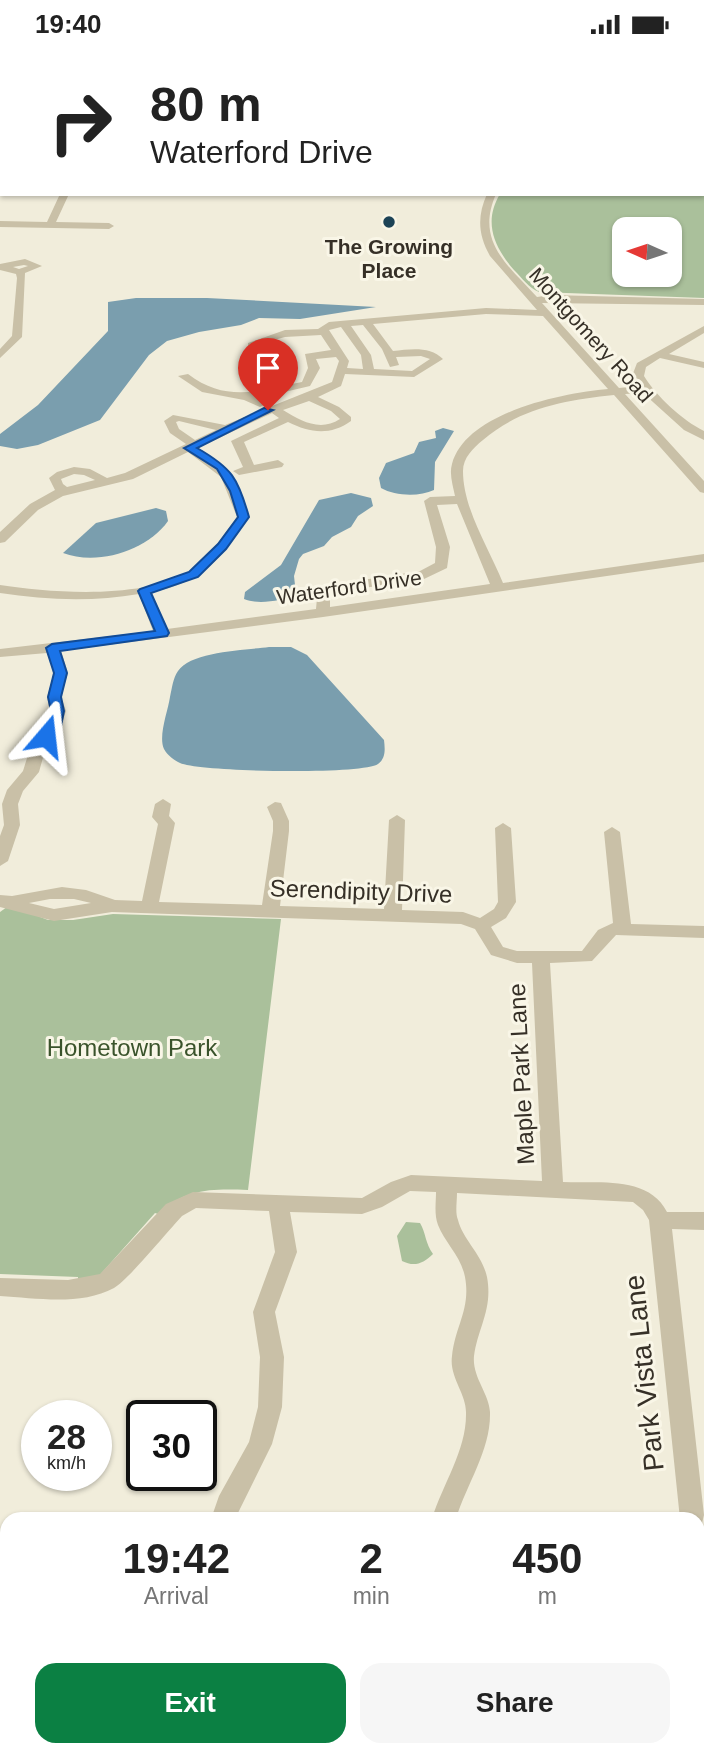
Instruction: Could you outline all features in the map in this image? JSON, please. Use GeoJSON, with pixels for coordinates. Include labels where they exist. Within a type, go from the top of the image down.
{"type":"FeatureCollection","features":[{"type":"Feature","properties":{"kind":"street"},"geometry":{"type":"LineString","coordinates":[[50,225],[64,196]]}},
{"type":"Feature","properties":{"kind":"street","name":"Montgomery Road"},"geometry":{"type":"LineString","coordinates":[[491,196],[483,218],[486,240],[501,265],[704,489]]}},
{"type":"Feature","properties":{"kind":"street"},"geometry":{"type":"LineString","coordinates":[[0,224],[109,226]]}},
{"type":"Feature","properties":{"kind":"street"},"geometry":{"type":"LineString","coordinates":[[22,262],[37,266],[20,272],[1,267],[22,262]]}},
{"type":"Feature","properties":{"kind":"street"},"geometry":{"type":"LineString","coordinates":[[0,355],[17,337],[22,278],[20,272]]}},
{"type":"Feature","properties":{"kind":"street"},"geometry":{"type":"LineString","coordinates":[[533,300],[704,302]]}},
{"type":"Feature","properties":{"kind":"street"},"geometry":{"type":"LineString","coordinates":[[252,345],[271,335],[323,330],[329,325],[486,311],[544,313]]}},
{"type":"Feature","properties":{"kind":"street"},"geometry":{"type":"LineString","coordinates":[[366,321],[387,350],[393,373]]}},
{"type":"Feature","properties":{"kind":"street"},"geometry":{"type":"LineString","coordinates":[[344,324],[366,355],[369,372]]}},
{"type":"Feature","properties":{"kind":"street"},"geometry":{"type":"LineString","coordinates":[[704,329],[641,365],[638,371],[646,389],[688,428],[704,436]]}},
{"type":"Feature","properties":{"kind":"street"},"geometry":{"type":"LineString","coordinates":[[0,539],[34,507],[64,491],[129,476],[228,429],[337,384],[344,361],[323,330]]}},
{"type":"Feature","properties":{"kind":"street"},"geometry":{"type":"LineString","coordinates":[[342,371],[414,374],[438,359],[431,354],[361,348]]}},
{"type":"Feature","properties":{"kind":"street"},"geometry":{"type":"LineString","coordinates":[[184,376],[196,386],[220,394],[250,397],[306,384],[314,368],[309,356],[338,353]]}},
{"type":"Feature","properties":{"kind":"street"},"geometry":{"type":"LineString","coordinates":[[660,355],[704,365]]}},
{"type":"Feature","properties":{"kind":"street"},"geometry":{"type":"LineString","coordinates":[[498,586],[463,500],[457,468],[463,452],[495,423],[533,407],[567,398],[646,389]]}},
{"type":"Feature","properties":{"kind":"street"},"geometry":{"type":"LineString","coordinates":[[250,397],[300,426],[318,430],[339,427],[347,419],[335,409],[308,397]]}},
{"type":"Feature","properties":{"kind":"street"},"geometry":{"type":"LineString","coordinates":[[0,589],[66,593],[144,591],[194,574],[222,547],[243,517],[236,491],[221,466],[192,447],[174,431],[170,421],[177,418],[228,429]]}},
{"type":"Feature","properties":{"kind":"street"},"geometry":{"type":"LineString","coordinates":[[250,469],[237,441],[288,418]]}},
{"type":"Feature","properties":{"kind":"street"},"geometry":{"type":"LineString","coordinates":[[225,473],[278,464]]}},
{"type":"Feature","properties":{"kind":"street"},"geometry":{"type":"LineString","coordinates":[[64,491],[57,486],[55,478],[64,471],[94,473],[104,481]]}},
{"type":"Feature","properties":{"kind":"street"},"geometry":{"type":"LineString","coordinates":[[323,613],[323,590],[424,575],[442,565],[443,547],[430,501],[463,500]]}},
{"type":"Feature","properties":{"kind":"street","name":"Waterford Drive"},"geometry":{"type":"LineString","coordinates":[[0,653],[323,613],[704,558]]}},
{"type":"Feature","properties":{"kind":"street"},"geometry":{"type":"LineString","coordinates":[[144,591],[162,633]]}},
{"type":"Feature","properties":{"kind":"street"},"geometry":{"type":"LineString","coordinates":[[0,861],[12,825],[9,810],[15,790],[31,772],[40,742],[51,731],[58,711],[54,697],[61,673],[52,648]]}},
{"type":"Feature","properties":{"kind":"street"},"geometry":{"type":"LineString","coordinates":[[149,908],[167,823],[160,817],[163,804]]}},
{"type":"Feature","properties":{"kind":"street"},"geometry":{"type":"LineString","coordinates":[[270,913],[281,831],[281,821],[275,807]]}},
{"type":"Feature","properties":{"kind":"street"},"geometry":{"type":"LineString","coordinates":[[393,916],[397,820]]}},
{"type":"Feature","properties":{"kind":"street"},"geometry":{"type":"LineString","coordinates":[[481,925],[504,911],[507,902],[503,828]]}},
{"type":"Feature","properties":{"kind":"street"},"geometry":{"type":"LineString","coordinates":[[612,832],[622,929],[704,932]]}},
{"type":"Feature","properties":{"kind":"street","name":"Serendipity Drive"},"geometry":{"type":"LineString","coordinates":[[6,901],[32,911],[54,915],[112,906],[463,918],[474,920],[481,925],[497,951],[517,957],[586,957],[606,932],[622,929]]}},
{"type":"Feature","properties":{"kind":"street","name":"Maple Park Lane"},"geometry":{"type":"LineString","coordinates":[[541,958],[553,1188]]}},
{"type":"Feature","properties":{"kind":"street"},"geometry":{"type":"LineString","coordinates":[[0,1287],[73,1290],[108,1281],[174,1210],[186,1202],[200,1199],[362,1206],[378,1201],[401,1185],[411,1182],[553,1188],[635,1194],[646,1198],[655,1208],[660,1220],[704,1221]]}},
{"type":"Feature","properties":{"kind":"street"},"geometry":{"type":"LineString","coordinates":[[446,1184],[447,1222],[471,1260],[476,1278],[478,1305],[463,1355],[463,1370],[478,1409],[476,1442],[453,1490],[446,1512]]}},
{"type":"Feature","properties":{"kind":"street"},"geometry":{"type":"LineString","coordinates":[[226,1512],[260,1444],[270,1406],[272,1357],[264,1312],[286,1252],[278,1203]]}},
{"type":"Feature","properties":{"kind":"street","name":"Park Vista Lane"},"geometry":{"type":"LineString","coordinates":[[660,1220],[691,1512]]}},
{"type":"Feature","properties":{"kind":"green space"},"geometry":{"type":"Polygon","coordinates":[[[499,196],[704,196],[704,298],[539,292],[514,270],[501,252],[493,234],[492,214],[499,196]]]}},
{"type":"Feature","properties":{"kind":"green space","name":"Hometown Park"},"geometry":{"type":"Polygon","coordinates":[[[7,907],[48,920],[73,920],[113,914],[281,919],[248,1190],[211,1190],[179,1199],[158,1214],[155,1213],[99,1276],[78,1281],[78,1277],[0,1274],[0,912],[7,907]]]}},
{"type":"Feature","properties":{"kind":"green space"},"geometry":{"type":"Polygon","coordinates":[[[406,1222],[420,1223],[433,1254],[426,1260],[410,1264],[402,1261],[397,1236],[406,1222]]]}},
{"type":"Feature","properties":{"kind":"water"},"geometry":{"type":"Polygon","coordinates":[[[136,298],[207,298],[376,307],[300,319],[259,318],[241,325],[167,341],[149,355],[100,420],[38,445],[17,449],[0,446],[0,434],[38,405],[108,331],[108,302],[136,298]]]}},
{"type":"Feature","properties":{"kind":"water"},"geometry":{"type":"Polygon","coordinates":[[[443,428],[454,431],[435,462],[434,490],[407,495],[381,488],[379,478],[386,463],[414,453],[419,442],[436,438],[435,431],[443,428]]]}},
{"type":"Feature","properties":{"kind":"water"},"geometry":{"type":"Polygon","coordinates":[[[351,493],[371,498],[373,506],[358,516],[351,527],[332,537],[324,546],[303,554],[294,576],[296,594],[270,601],[244,599],[245,592],[281,565],[319,500],[351,493]]]}},
{"type":"Feature","properties":{"kind":"water"},"geometry":{"type":"Polygon","coordinates":[[[156,508],[166,511],[168,521],[159,532],[135,548],[91,558],[63,553],[96,523],[156,508]]]}},
{"type":"Feature","properties":{"kind":"water"},"geometry":{"type":"Polygon","coordinates":[[[291,647],[307,655],[384,740],[381,762],[343,770],[247,770],[194,766],[180,763],[169,756],[162,744],[163,731],[178,671],[185,664],[207,655],[291,647]]]}},
{"type":"Feature","properties":{"kind":"place","name":"The Growing Place"},"geometry":{"type":"Point","coordinates":[389,222]}},
{"type":"Feature","properties":{"kind":"route"},"geometry":{"type":"LineString","coordinates":[[46,736],[54,726],[58,711],[54,697],[61,673],[52,648],[162,633],[144,591],[194,574],[222,547],[243,517],[236,491],[221,466],[189,448],[268,410]]}}]}
